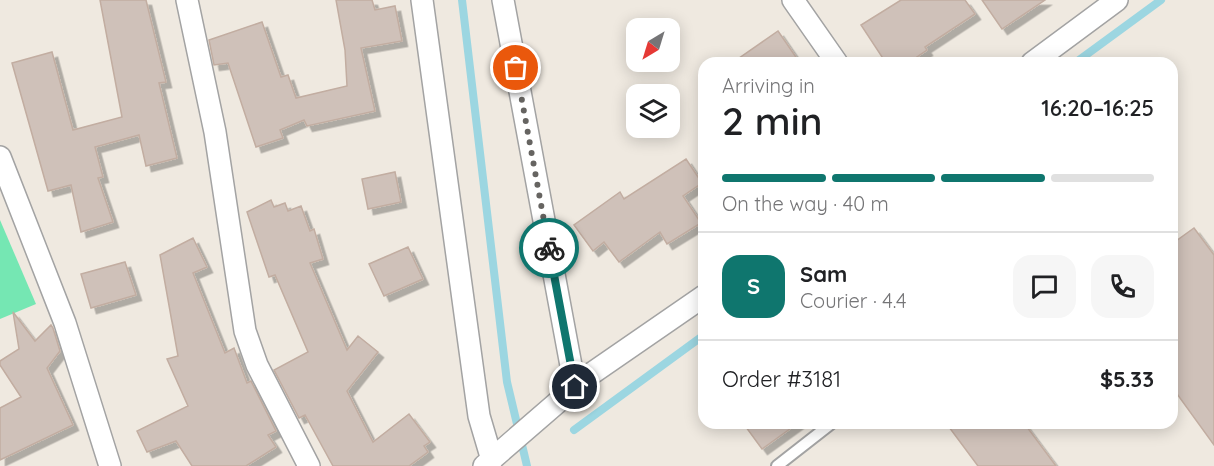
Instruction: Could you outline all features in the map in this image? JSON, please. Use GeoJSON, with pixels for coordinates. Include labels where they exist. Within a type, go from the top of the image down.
{"type":"FeatureCollection","features":[{"type":"Feature","properties":{"kind":"street"},"geometry":{"type":"LineString","coordinates":[[187,0],[215,132],[245,332],[257,365],[309,466]]}},
{"type":"Feature","properties":{"kind":"street"},"geometry":{"type":"LineString","coordinates":[[422,0],[478,416],[488,463],[575,387],[698,300]]}},
{"type":"Feature","properties":{"kind":"street"},"geometry":{"type":"LineString","coordinates":[[503,0],[575,387]]}},
{"type":"Feature","properties":{"kind":"street"},"geometry":{"type":"LineString","coordinates":[[793,0],[833,57]]}},
{"type":"Feature","properties":{"kind":"street"},"geometry":{"type":"LineString","coordinates":[[1040,57],[1117,0]]}},
{"type":"Feature","properties":{"kind":"street"},"geometry":{"type":"LineString","coordinates":[[0,157],[65,323],[110,466]]}},
{"type":"Feature","properties":{"kind":"lane"},"geometry":{"type":"LineString","coordinates":[[777,466],[824,429]]}},
{"type":"Feature","properties":{"kind":"green space"},"geometry":{"type":"Polygon","coordinates":[[[0,220],[36,304],[0,319],[0,220]]]}},
{"type":"Feature","properties":{"kind":"building"},"geometry":{"type":"Polygon","coordinates":[[[100,0],[146,0],[166,82],[159,83],[177,158],[146,166],[139,135],[95,147],[103,177],[98,178],[113,222],[81,232],[71,185],[48,191],[12,63],[52,52],[73,130],[122,117],[100,0]]]}},
{"type":"Feature","properties":{"kind":"building"},"geometry":{"type":"Polygon","coordinates":[[[336,0],[372,0],[375,10],[395,6],[402,41],[361,48],[375,111],[307,126],[304,120],[280,130],[283,138],[256,147],[228,63],[214,65],[209,40],[262,22],[281,77],[288,75],[296,98],[347,86],[345,50],[336,0]]]}},
{"type":"Feature","properties":{"kind":"building"},"geometry":{"type":"Polygon","coordinates":[[[901,0],[965,0],[975,14],[925,47],[927,50],[917,57],[882,57],[861,25],[901,0]]]}},
{"type":"Feature","properties":{"kind":"building"},"geometry":{"type":"Polygon","coordinates":[[[982,0],[1045,0],[1002,29],[982,0]]]}},
{"type":"Feature","properties":{"kind":"building"},"geometry":{"type":"Polygon","coordinates":[[[778,31],[796,57],[741,57],[778,31]]]}},
{"type":"Feature","properties":{"kind":"building"},"geometry":{"type":"Polygon","coordinates":[[[686,159],[698,177],[698,186],[683,196],[698,218],[698,225],[667,244],[660,232],[619,262],[604,242],[593,251],[574,225],[620,192],[624,199],[686,159]]]}},
{"type":"Feature","properties":{"kind":"building"},"geometry":{"type":"Polygon","coordinates":[[[395,172],[401,202],[368,209],[362,179],[395,172]]]}},
{"type":"Feature","properties":{"kind":"building"},"geometry":{"type":"Polygon","coordinates":[[[271,200],[274,207],[285,203],[288,211],[301,206],[310,231],[314,229],[323,259],[310,263],[347,350],[358,336],[378,352],[347,391],[373,442],[409,414],[430,442],[424,446],[428,452],[409,466],[333,466],[305,415],[299,418],[274,370],[308,352],[275,275],[269,277],[247,212],[271,200]]]}},
{"type":"Feature","properties":{"kind":"building"},"geometry":{"type":"Polygon","coordinates":[[[1194,228],[1214,255],[1214,445],[1178,395],[1178,240],[1194,228]]]}},
{"type":"Feature","properties":{"kind":"building"},"geometry":{"type":"Polygon","coordinates":[[[193,238],[207,267],[193,273],[225,353],[234,348],[247,383],[251,381],[276,431],[268,435],[276,447],[246,466],[192,466],[176,441],[147,452],[137,431],[188,406],[167,359],[178,356],[160,255],[193,238]]]}},
{"type":"Feature","properties":{"kind":"building"},"geometry":{"type":"Polygon","coordinates":[[[408,247],[423,279],[384,296],[369,264],[408,247]]]}},
{"type":"Feature","properties":{"kind":"building"},"geometry":{"type":"Polygon","coordinates":[[[125,262],[136,295],[91,308],[81,274],[125,262]]]}},
{"type":"Feature","properties":{"kind":"building"},"geometry":{"type":"Polygon","coordinates":[[[13,312],[35,341],[51,325],[53,328],[60,351],[47,368],[73,425],[0,460],[0,408],[21,397],[0,365],[0,361],[19,349],[13,312]]]}},
{"type":"Feature","properties":{"kind":"building"},"geometry":{"type":"Polygon","coordinates":[[[747,429],[790,429],[762,449],[747,429]]]}},
{"type":"Feature","properties":{"kind":"building"},"geometry":{"type":"Polygon","coordinates":[[[950,429],[1028,429],[1056,466],[978,466],[950,429]]]}},
{"type":"Feature","properties":{"kind":"waterway"},"geometry":{"type":"LineString","coordinates":[[462,0],[507,382],[527,466]]}},
{"type":"Feature","properties":{"kind":"waterway"},"geometry":{"type":"LineString","coordinates":[[1083,57],[1161,0]]}},
{"type":"Feature","properties":{"kind":"waterway"},"geometry":{"type":"LineString","coordinates":[[574,430],[698,339]]}},
{"type":"Feature","properties":{"kind":"way so far"},"geometry":{"type":"LineString","coordinates":[[516,68],[549,248]]}},
{"type":"Feature","properties":{"kind":"route"},"geometry":{"type":"LineString","coordinates":[[549,248],[575,387]]}}]}
